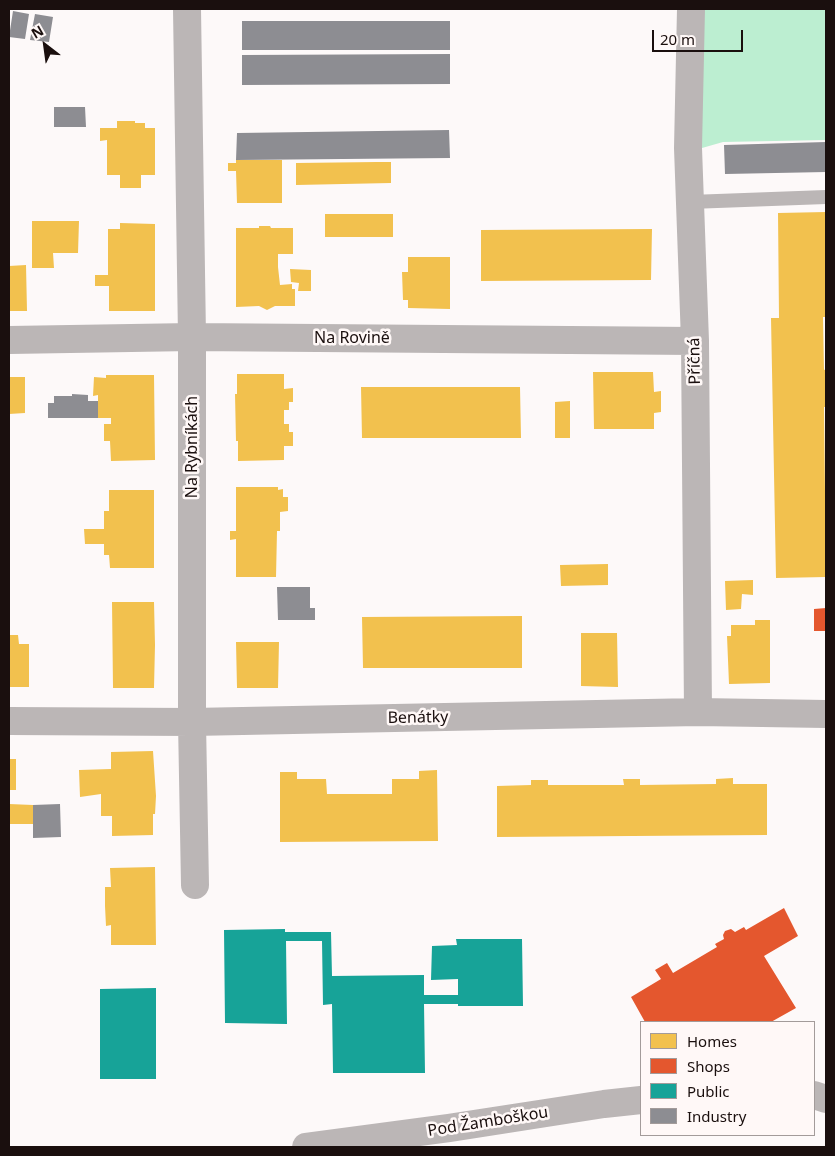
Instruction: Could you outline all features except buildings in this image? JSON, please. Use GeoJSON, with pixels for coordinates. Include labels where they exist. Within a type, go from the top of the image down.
{"type":"FeatureCollection","features":[{"type":"Feature","properties":{"kind":"street","name":"Na Rybníkách"},"geometry":{"type":"LineString","coordinates":[[187,9],[192,337],[194,885]]}},
{"type":"Feature","properties":{"kind":"street","name":"Příčná"},"geometry":{"type":"LineString","coordinates":[[691,9],[688,148],[695,341],[698,712]]}},
{"type":"Feature","properties":{"kind":"street","name":"Na Rovině"},"geometry":{"type":"LineString","coordinates":[[9,340],[192,337],[695,341]]}},
{"type":"Feature","properties":{"kind":"street","name":"Benátky"},"geometry":{"type":"LineString","coordinates":[[9,721],[192,722],[698,712],[826,714]]}},
{"type":"Feature","properties":{"kind":"street","name":"Pod Žamboškou"},"geometry":{"type":"LineString","coordinates":[[306,1147],[640,1100]]}},
{"type":"Feature","properties":{"kind":"lane"},"geometry":{"type":"LineString","coordinates":[[690,202],[826,197]]}},
{"type":"Feature","properties":{"kind":"green space"},"geometry":{"type":"Polygon","coordinates":[[[691,9],[826,9],[826,140],[723,142],[688,152],[691,9]]]}}]}
